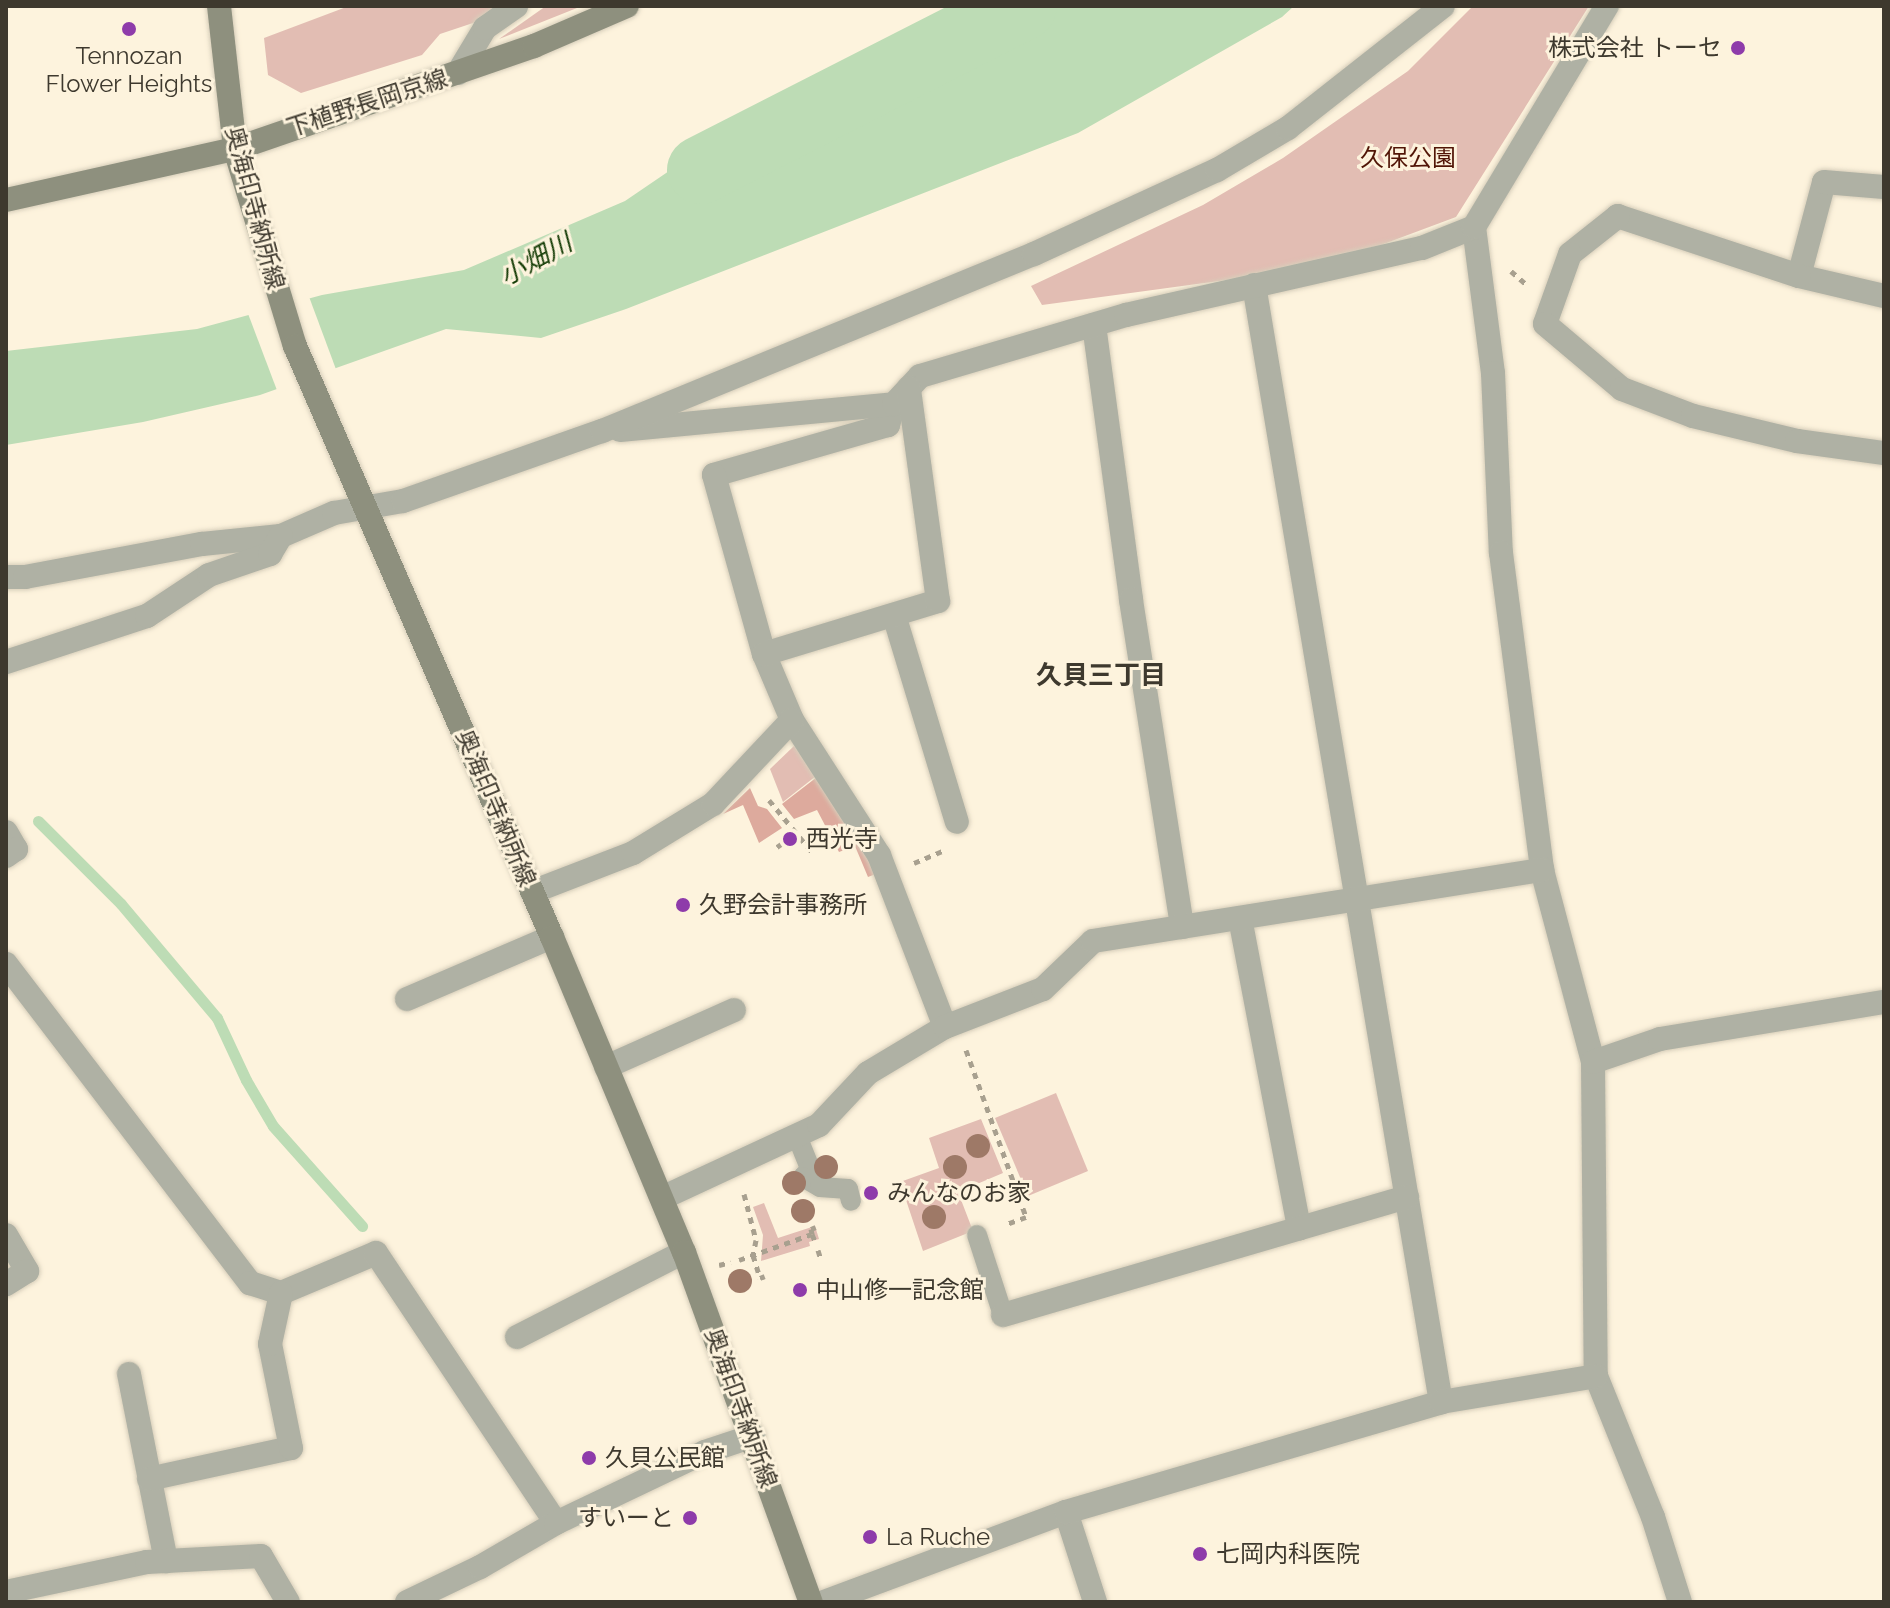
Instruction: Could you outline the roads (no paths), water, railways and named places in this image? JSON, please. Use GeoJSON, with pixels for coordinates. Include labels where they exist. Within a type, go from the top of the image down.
{"type":"FeatureCollection","features":[{"type":"Feature","properties":{"kind":"main road","name":"奥海印寺納所線"},"geometry":{"type":"LineString","coordinates":[[219,6],[235,149],[295,346],[662,1198],[753,1436],[811,1602]]}},
{"type":"Feature","properties":{"kind":"main road","name":"下植野長岡京線"},"geometry":{"type":"LineString","coordinates":[[6,200],[235,149],[534,46],[627,6]]}},
{"type":"Feature","properties":{"kind":"street"},"geometry":{"type":"LineString","coordinates":[[458,73],[485,28],[516,6]]}},
{"type":"Feature","properties":{"kind":"street"},"geometry":{"type":"LineString","coordinates":[[6,577],[25,577],[202,544],[281,536],[334,513],[403,501],[602,431],[1034,254],[1217,170],[1288,128],[1443,6]]}},
{"type":"Feature","properties":{"kind":"street"},"geometry":{"type":"LineString","coordinates":[[950,1025],[879,855],[792,720],[764,654],[714,475],[888,425],[901,396],[920,376],[1094,325],[1422,248],[1474,227],[1607,6]]}},
{"type":"Feature","properties":{"kind":"street"},"geometry":{"type":"LineString","coordinates":[[1799,276],[1824,182],[1884,187]]}},
{"type":"Feature","properties":{"kind":"street"},"geometry":{"type":"LineString","coordinates":[[1884,296],[1799,276],[1618,216],[1570,254],[1545,324],[1622,389],[1679,411],[1797,441],[1884,453]]}},
{"type":"Feature","properties":{"kind":"street"},"geometry":{"type":"LineString","coordinates":[[1474,227],[1493,373],[1501,553],[1542,870],[1593,1062],[1596,1376],[1653,1517],[1680,1602]]}},
{"type":"Feature","properties":{"kind":"street"},"geometry":{"type":"LineString","coordinates":[[1254,285],[1441,1402]]}},
{"type":"Feature","properties":{"kind":"street"},"geometry":{"type":"LineString","coordinates":[[1094,325],[1131,600],[1182,927]]}},
{"type":"Feature","properties":{"kind":"street"},"geometry":{"type":"LineString","coordinates":[[602,431],[662,429],[901,396]]}},
{"type":"Feature","properties":{"kind":"street"},"geometry":{"type":"LineString","coordinates":[[764,654],[938,601],[901,396]]}},
{"type":"Feature","properties":{"kind":"street"},"geometry":{"type":"LineString","coordinates":[[6,662],[147,616],[209,575],[270,554],[281,536]]}},
{"type":"Feature","properties":{"kind":"street"},"geometry":{"type":"LineString","coordinates":[[894,615],[957,822]]}},
{"type":"Feature","properties":{"kind":"street"},"geometry":{"type":"LineString","coordinates":[[532,892],[633,853],[713,804],[754,767],[792,720]]}},
{"type":"Feature","properties":{"kind":"street"},"geometry":{"type":"LineString","coordinates":[[6,832],[16,849],[6,856]]}},
{"type":"Feature","properties":{"kind":"street"},"geometry":{"type":"LineString","coordinates":[[662,1198],[819,1125],[868,1073],[950,1025],[1043,989],[1093,941],[1542,870]]}},
{"type":"Feature","properties":{"kind":"street"},"geometry":{"type":"LineString","coordinates":[[1240,918],[1299,1228]]}},
{"type":"Feature","properties":{"kind":"street"},"geometry":{"type":"LineString","coordinates":[[407,999],[552,937]]}},
{"type":"Feature","properties":{"kind":"street"},"geometry":{"type":"LineString","coordinates":[[6,964],[250,1283],[281,1293],[376,1253],[556,1523]]}},
{"type":"Feature","properties":{"kind":"street"},"geometry":{"type":"LineString","coordinates":[[1593,1062],[1660,1039],[1884,1002]]}},
{"type":"Feature","properties":{"kind":"street"},"geometry":{"type":"LineString","coordinates":[[606,1067],[734,1010]]}},
{"type":"Feature","properties":{"kind":"street"},"geometry":{"type":"LineString","coordinates":[[1003,1315],[1407,1197]]}},
{"type":"Feature","properties":{"kind":"street"},"geometry":{"type":"LineString","coordinates":[[6,1235],[27,1271],[6,1284]]}},
{"type":"Feature","properties":{"kind":"street"},"geometry":{"type":"LineString","coordinates":[[517,1337],[684,1252]]}},
{"type":"Feature","properties":{"kind":"street"},"geometry":{"type":"LineString","coordinates":[[149,1479],[291,1448],[270,1344],[281,1293]]}},
{"type":"Feature","properties":{"kind":"street"},"geometry":{"type":"LineString","coordinates":[[129,1374],[166,1561]]}},
{"type":"Feature","properties":{"kind":"street"},"geometry":{"type":"LineString","coordinates":[[824,1602],[1066,1512],[1441,1402],[1596,1376]]}},
{"type":"Feature","properties":{"kind":"street"},"geometry":{"type":"LineString","coordinates":[[407,1602],[480,1567],[556,1523],[705,1452],[753,1436]]}},
{"type":"Feature","properties":{"kind":"street"},"geometry":{"type":"LineString","coordinates":[[1066,1512],[1095,1602]]}},
{"type":"Feature","properties":{"kind":"street"},"geometry":{"type":"LineString","coordinates":[[6,1592],[166,1561],[261,1556],[288,1602]]}},
{"type":"Feature","properties":{"kind":"lane"},"geometry":{"type":"LineString","coordinates":[[797,1136],[810,1169],[803,1177],[820,1187],[848,1189],[851,1201]]}},
{"type":"Feature","properties":{"kind":"lane"},"geometry":{"type":"LineString","coordinates":[[977,1235],[1003,1315]]}},
{"type":"Feature","properties":{"kind":"water"},"geometry":{"type":"Polygon","coordinates":[[[1015,6],[1294,6],[1282,17],[1078,133],[626,309],[541,338],[446,329],[260,395],[143,422],[6,445],[6,351],[197,329],[322,295],[464,270],[625,201],[719,137],[818,120],[893,93],[1015,6]]]}},
{"type":"Feature","properties":{"kind":"waterway","name":"小畑川"},"geometry":{"type":"LineString","coordinates":[[701,170],[1023,6]]}},
{"type":"Feature","properties":{"kind":"waterway"},"geometry":{"type":"LineString","coordinates":[[38,821],[121,904],[217,1018],[246,1080],[273,1126],[362,1226]]}},
{"type":"Feature","properties":{"kind":"place","name":"Tennozan Flower Heights"},"geometry":{"type":"Point","coordinates":[129,29]}},
{"type":"Feature","properties":{"kind":"place","name":"株式会社 トーセ"},"geometry":{"type":"Point","coordinates":[1738,48]}},
{"type":"Feature","properties":{"kind":"place","name":"西光寺"},"geometry":{"type":"Point","coordinates":[790,839]}},
{"type":"Feature","properties":{"kind":"place","name":"久野会計事務所"},"geometry":{"type":"Point","coordinates":[683,905]}},
{"type":"Feature","properties":{"kind":"place","name":"みんなのお家"},"geometry":{"type":"Point","coordinates":[871,1193]}},
{"type":"Feature","properties":{"kind":"place","name":"中山修一記念館"},"geometry":{"type":"Point","coordinates":[800,1290]}},
{"type":"Feature","properties":{"kind":"place","name":"久貝公民館"},"geometry":{"type":"Point","coordinates":[589,1458]}},
{"type":"Feature","properties":{"kind":"place","name":"すいーと"},"geometry":{"type":"Point","coordinates":[690,1518]}},
{"type":"Feature","properties":{"kind":"place","name":"La Ruche"},"geometry":{"type":"Point","coordinates":[870,1537]}},
{"type":"Feature","properties":{"kind":"place","name":"七岡内科医院"},"geometry":{"type":"Point","coordinates":[1200,1554]}},
{"type":"Feature","properties":{"kind":"district","name":"久貝三丁目"},"geometry":{"type":"Point","coordinates":[1101,676]}},
{"type":"Feature","properties":{"kind":"park label","name":"久保公園"},"geometry":{"type":"Point","coordinates":[1408,158]}}]}
